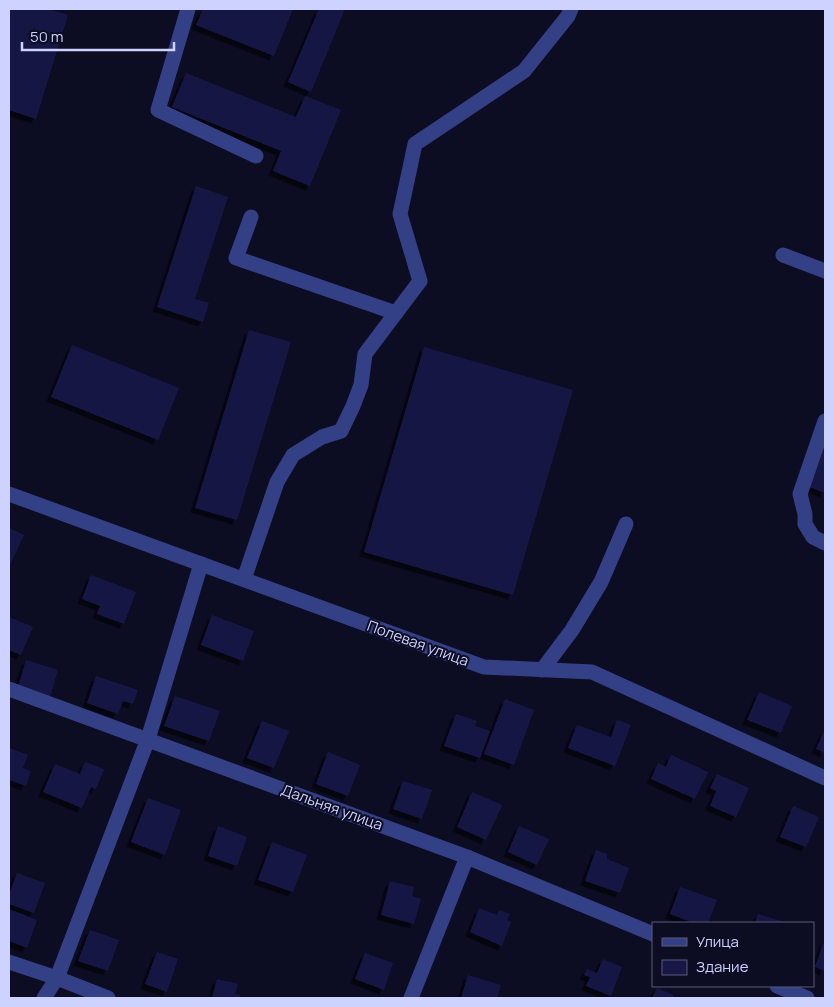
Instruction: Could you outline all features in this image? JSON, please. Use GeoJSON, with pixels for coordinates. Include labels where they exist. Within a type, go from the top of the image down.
{"type":"FeatureCollection","features":[{"type":"Feature","properties":{"kind":"street"},"geometry":{"type":"LineString","coordinates":[[188,9],[158,110],[256,156]]}},
{"type":"Feature","properties":{"kind":"street"},"geometry":{"type":"LineString","coordinates":[[244,580],[277,482],[293,455],[322,437],[341,431],[361,385],[365,354],[420,281],[400,214],[415,144],[524,71],[568,16],[571,9]]}},
{"type":"Feature","properties":{"kind":"street"},"geometry":{"type":"LineString","coordinates":[[251,217],[236,258],[396,313]]}},
{"type":"Feature","properties":{"kind":"street"},"geometry":{"type":"LineString","coordinates":[[783,255],[825,271]]}},
{"type":"Feature","properties":{"kind":"street"},"geometry":{"type":"LineString","coordinates":[[825,420],[800,494],[805,514],[805,524],[813,537],[825,543]]}},
{"type":"Feature","properties":{"kind":"street","name":"Полевая улица"},"geometry":{"type":"LineString","coordinates":[[9,494],[484,667],[592,672],[825,778]]}},
{"type":"Feature","properties":{"kind":"street"},"geometry":{"type":"LineString","coordinates":[[542,670],[572,630],[601,582],[626,524]]}},
{"type":"Feature","properties":{"kind":"street"},"geometry":{"type":"LineString","coordinates":[[44,998],[57,978],[148,739],[201,564]]}},
{"type":"Feature","properties":{"kind":"street","name":"Дальняя улица"},"geometry":{"type":"LineString","coordinates":[[9,688],[467,857],[652,934]]}},
{"type":"Feature","properties":{"kind":"street"},"geometry":{"type":"LineString","coordinates":[[411,998],[467,857]]}},
{"type":"Feature","properties":{"kind":"street"},"geometry":{"type":"LineString","coordinates":[[9,962],[108,998]]}},
{"type":"Feature","properties":{"kind":"street"},"geometry":{"type":"LineString","coordinates":[[780,987],[807,998]]}},
{"type":"Feature","properties":{"kind":"building"},"geometry":{"type":"Polygon","coordinates":[[[9,9],[49,9],[68,15],[36,119],[9,110],[9,9]]]}},
{"type":"Feature","properties":{"kind":"building"},"geometry":{"type":"Polygon","coordinates":[[[203,9],[293,9],[274,56],[196,25],[203,9]]]}},
{"type":"Feature","properties":{"kind":"building"},"geometry":{"type":"Polygon","coordinates":[[[319,9],[345,9],[311,92],[288,82],[319,9]]]}},
{"type":"Feature","properties":{"kind":"building"},"geometry":{"type":"Polygon","coordinates":[[[186,73],[296,117],[305,96],[341,110],[310,186],[273,171],[281,151],[172,107],[186,73]]]}},
{"type":"Feature","properties":{"kind":"building"},"geometry":{"type":"Polygon","coordinates":[[[196,186],[228,197],[195,299],[209,303],[203,322],[157,307],[196,186]]]}},
{"type":"Feature","properties":{"kind":"building"},"geometry":{"type":"Polygon","coordinates":[[[249,330],[291,342],[237,520],[195,508],[249,330]]]}},
{"type":"Feature","properties":{"kind":"building"},"geometry":{"type":"Polygon","coordinates":[[[72,345],[179,388],[158,440],[51,397],[72,345]]]}},
{"type":"Feature","properties":{"kind":"building"},"geometry":{"type":"Polygon","coordinates":[[[424,347],[573,390],[513,595],[364,552],[424,347]]]}},
{"type":"Feature","properties":{"kind":"building"},"geometry":{"type":"Polygon","coordinates":[[[823,446],[825,447],[825,493],[807,486],[823,446]]]}},
{"type":"Feature","properties":{"kind":"building"},"geometry":{"type":"Polygon","coordinates":[[[9,528],[24,535],[9,567],[9,528]]]}},
{"type":"Feature","properties":{"kind":"building"},"geometry":{"type":"Polygon","coordinates":[[[91,575],[136,592],[124,624],[97,614],[100,606],[82,599],[91,575]]]}},
{"type":"Feature","properties":{"kind":"building"},"geometry":{"type":"Polygon","coordinates":[[[212,615],[254,631],[243,661],[201,645],[212,615]]]}},
{"type":"Feature","properties":{"kind":"building"},"geometry":{"type":"Polygon","coordinates":[[[9,617],[33,627],[21,655],[9,650],[9,617]]]}},
{"type":"Feature","properties":{"kind":"building"},"geometry":{"type":"Polygon","coordinates":[[[26,660],[58,670],[50,697],[18,687],[26,660]]]}},
{"type":"Feature","properties":{"kind":"building"},"geometry":{"type":"Polygon","coordinates":[[[96,676],[138,690],[133,704],[123,701],[118,714],[87,703],[96,676]]]}},
{"type":"Feature","properties":{"kind":"building"},"geometry":{"type":"Polygon","coordinates":[[[759,692],[792,706],[781,733],[747,720],[759,692]]]}},
{"type":"Feature","properties":{"kind":"building"},"geometry":{"type":"Polygon","coordinates":[[[175,696],[220,711],[209,741],[164,726],[175,696]]]}},
{"type":"Feature","properties":{"kind":"building"},"geometry":{"type":"Polygon","coordinates":[[[505,699],[534,710],[514,765],[484,754],[505,699]]]}},
{"type":"Feature","properties":{"kind":"building"},"geometry":{"type":"Polygon","coordinates":[[[456,714],[477,721],[475,726],[490,731],[480,758],[444,746],[456,714]]]}},
{"type":"Feature","properties":{"kind":"building"},"geometry":{"type":"Polygon","coordinates":[[[617,720],[631,725],[615,766],[568,748],[577,725],[611,737],[617,720]]]}},
{"type":"Feature","properties":{"kind":"building"},"geometry":{"type":"Polygon","coordinates":[[[262,721],[289,731],[274,768],[247,758],[262,721]]]}},
{"type":"Feature","properties":{"kind":"building"},"geometry":{"type":"Polygon","coordinates":[[[825,729],[825,753],[816,749],[825,729]]]}},
{"type":"Feature","properties":{"kind":"building"},"geometry":{"type":"Polygon","coordinates":[[[9,748],[28,755],[23,768],[31,771],[26,786],[9,780],[9,748]]]}},
{"type":"Feature","properties":{"kind":"building"},"geometry":{"type":"Polygon","coordinates":[[[328,752],[360,765],[348,796],[316,784],[328,752]]]}},
{"type":"Feature","properties":{"kind":"building"},"geometry":{"type":"Polygon","coordinates":[[[671,755],[708,772],[695,799],[651,779],[658,763],[666,767],[671,755]]]}},
{"type":"Feature","properties":{"kind":"building"},"geometry":{"type":"Polygon","coordinates":[[[85,762],[104,769],[96,789],[91,787],[82,808],[43,792],[55,764],[80,774],[85,762]]]}},
{"type":"Feature","properties":{"kind":"building"},"geometry":{"type":"Polygon","coordinates":[[[717,774],[749,788],[736,817],[710,806],[716,791],[710,788],[717,774]]]}},
{"type":"Feature","properties":{"kind":"building"},"geometry":{"type":"Polygon","coordinates":[[[403,781],[432,790],[422,819],[393,809],[403,781]]]}},
{"type":"Feature","properties":{"kind":"building"},"geometry":{"type":"Polygon","coordinates":[[[472,792],[502,805],[486,840],[457,827],[472,792]]]}},
{"type":"Feature","properties":{"kind":"building"},"geometry":{"type":"Polygon","coordinates":[[[148,798],[181,810],[165,855],[131,842],[148,798]]]}},
{"type":"Feature","properties":{"kind":"building"},"geometry":{"type":"Polygon","coordinates":[[[793,806],[819,817],[806,847],[780,837],[793,806]]]}},
{"type":"Feature","properties":{"kind":"building"},"geometry":{"type":"Polygon","coordinates":[[[218,826],[247,837],[237,866],[208,856],[218,826]]]}},
{"type":"Feature","properties":{"kind":"building"},"geometry":{"type":"Polygon","coordinates":[[[519,826],[549,839],[537,865],[508,852],[519,826]]]}},
{"type":"Feature","properties":{"kind":"building"},"geometry":{"type":"Polygon","coordinates":[[[272,842],[307,855],[293,892],[258,880],[272,842]]]}},
{"type":"Feature","properties":{"kind":"building"},"geometry":{"type":"Polygon","coordinates":[[[596,850],[607,854],[607,859],[629,868],[620,893],[585,881],[596,850]]]}},
{"type":"Feature","properties":{"kind":"building"},"geometry":{"type":"Polygon","coordinates":[[[17,873],[45,883],[34,913],[9,904],[9,895],[17,873]]]}},
{"type":"Feature","properties":{"kind":"building"},"geometry":{"type":"Polygon","coordinates":[[[390,881],[414,887],[412,896],[421,899],[414,924],[381,915],[390,881]]]}},
{"type":"Feature","properties":{"kind":"building"},"geometry":{"type":"Polygon","coordinates":[[[680,887],[717,900],[708,922],[691,922],[670,914],[680,887]]]}},
{"type":"Feature","properties":{"kind":"building"},"geometry":{"type":"Polygon","coordinates":[[[479,908],[497,915],[499,910],[510,914],[507,920],[511,922],[502,946],[470,932],[479,908]]]}},
{"type":"Feature","properties":{"kind":"building"},"geometry":{"type":"Polygon","coordinates":[[[9,909],[37,920],[27,948],[9,941],[9,909]]]}},
{"type":"Feature","properties":{"kind":"building"},"geometry":{"type":"Polygon","coordinates":[[[758,914],[785,922],[755,922],[758,914]]]}},
{"type":"Feature","properties":{"kind":"building"},"geometry":{"type":"Polygon","coordinates":[[[90,930],[119,940],[108,971],[78,961],[90,930]]]}},
{"type":"Feature","properties":{"kind":"building"},"geometry":{"type":"Polygon","coordinates":[[[825,939],[825,971],[815,967],[825,939]]]}},
{"type":"Feature","properties":{"kind":"building"},"geometry":{"type":"Polygon","coordinates":[[[157,952],[178,959],[167,992],[145,984],[157,952]]]}},
{"type":"Feature","properties":{"kind":"building"},"geometry":{"type":"Polygon","coordinates":[[[365,953],[393,963],[384,990],[355,979],[365,953]]]}},
{"type":"Feature","properties":{"kind":"building"},"geometry":{"type":"Polygon","coordinates":[[[603,959],[622,967],[611,996],[586,986],[590,977],[584,975],[587,969],[597,973],[603,959]]]}},
{"type":"Feature","properties":{"kind":"building"},"geometry":{"type":"Polygon","coordinates":[[[468,975],[501,985],[497,998],[461,998],[468,975]]]}},
{"type":"Feature","properties":{"kind":"building"},"geometry":{"type":"Polygon","coordinates":[[[217,979],[238,984],[235,994],[240,995],[239,998],[212,998],[217,979]]]}},
{"type":"Feature","properties":{"kind":"building"},"geometry":{"type":"Polygon","coordinates":[[[657,988],[673,995],[674,998],[652,998],[657,988]]]}}]}
